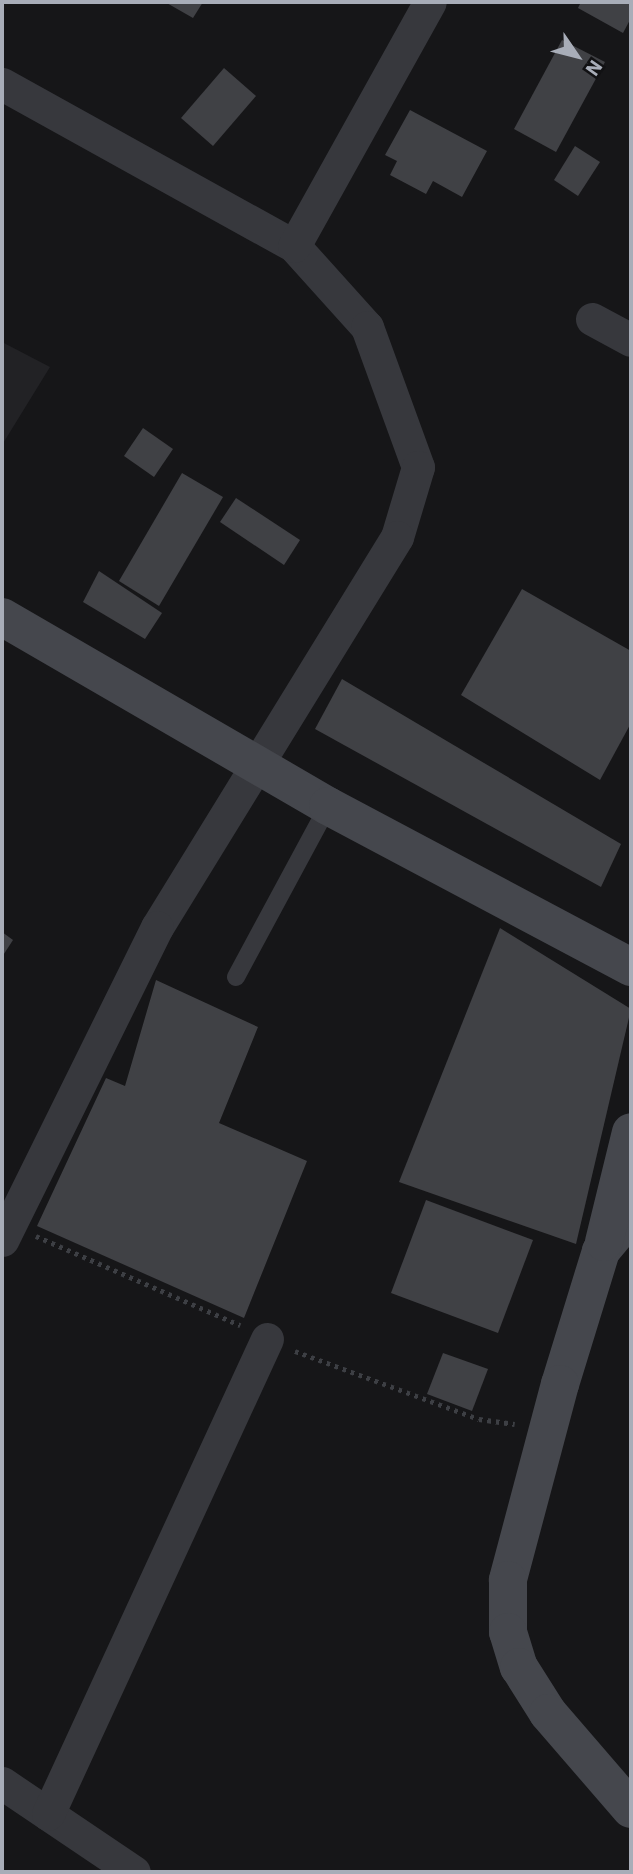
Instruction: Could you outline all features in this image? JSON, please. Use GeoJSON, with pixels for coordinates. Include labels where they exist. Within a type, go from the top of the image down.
{"type":"FeatureCollection","features":[{"type":"Feature","properties":{"kind":"street"},"geometry":{"type":"LineString","coordinates":[[294,246],[430,2]]}},
{"type":"Feature","properties":{"kind":"street"},"geometry":{"type":"LineString","coordinates":[[2,85],[294,246],[367,327],[407,422],[418,467],[397,537],[260,768],[157,927],[2,1240]]}},
{"type":"Feature","properties":{"kind":"street"},"geometry":{"type":"LineString","coordinates":[[592,318],[631,340]]}},
{"type":"Feature","properties":{"kind":"street"},"geometry":{"type":"LineString","coordinates":[[2,617],[328,806],[631,967]]}},
{"type":"Feature","properties":{"kind":"street"},"geometry":{"type":"LineString","coordinates":[[631,1132],[601,1251],[525,1505],[508,1580],[508,1632],[519,1667],[548,1713],[631,1809]]}},
{"type":"Feature","properties":{"kind":"street"},"geometry":{"type":"LineString","coordinates":[[601,1251],[631,1215]]}},
{"type":"Feature","properties":{"kind":"street"},"geometry":{"type":"LineString","coordinates":[[48,1814],[267,1339]]}},
{"type":"Feature","properties":{"kind":"street"},"geometry":{"type":"LineString","coordinates":[[2,1783],[134,1872]]}},
{"type":"Feature","properties":{"kind":"lane"},"geometry":{"type":"LineString","coordinates":[[236,976],[328,806]]}},
{"type":"Feature","properties":{"kind":"shaded area"},"geometry":{"type":"Polygon","coordinates":[[[2,342],[50,367],[2,445],[2,342]]]}},
{"type":"Feature","properties":{"kind":"building"},"geometry":{"type":"Polygon","coordinates":[[[165,2],[203,2],[193,18],[165,2]]]}},
{"type":"Feature","properties":{"kind":"building"},"geometry":{"type":"Polygon","coordinates":[[[581,2],[631,2],[631,18],[623,33],[578,8],[581,2]]]}},
{"type":"Feature","properties":{"kind":"building"},"geometry":{"type":"Polygon","coordinates":[[[562,40],[605,62],[556,152],[514,129],[562,40]]]}},
{"type":"Feature","properties":{"kind":"building"},"geometry":{"type":"Polygon","coordinates":[[[224,68],[256,96],[213,146],[181,118],[224,68]]]}},
{"type":"Feature","properties":{"kind":"building"},"geometry":{"type":"Polygon","coordinates":[[[410,110],[487,151],[462,197],[433,181],[426,194],[390,175],[397,161],[385,155],[410,110]]]}},
{"type":"Feature","properties":{"kind":"building"},"geometry":{"type":"Polygon","coordinates":[[[575,146],[600,162],[578,196],[554,180],[575,146]]]}},
{"type":"Feature","properties":{"kind":"building"},"geometry":{"type":"Polygon","coordinates":[[[143,428],[173,449],[154,477],[124,456],[143,428]]]}},
{"type":"Feature","properties":{"kind":"building"},"geometry":{"type":"Polygon","coordinates":[[[182,473],[223,497],[159,606],[119,581],[182,473]]]}},
{"type":"Feature","properties":{"kind":"building"},"geometry":{"type":"Polygon","coordinates":[[[236,498],[300,540],[284,565],[220,522],[236,498]]]}},
{"type":"Feature","properties":{"kind":"building"},"geometry":{"type":"Polygon","coordinates":[[[99,571],[162,613],[145,639],[83,602],[99,571]]]}},
{"type":"Feature","properties":{"kind":"building"},"geometry":{"type":"Polygon","coordinates":[[[522,589],[631,651],[631,723],[600,780],[461,695],[522,589]]]}},
{"type":"Feature","properties":{"kind":"building"},"geometry":{"type":"Polygon","coordinates":[[[342,679],[621,844],[601,887],[315,729],[342,679]]]}},
{"type":"Feature","properties":{"kind":"building"},"geometry":{"type":"Polygon","coordinates":[[[500,928],[631,1009],[576,1244],[399,1182],[500,928]]]}},
{"type":"Feature","properties":{"kind":"building"},"geometry":{"type":"Polygon","coordinates":[[[2,932],[13,940],[2,957],[2,932]]]}},
{"type":"Feature","properties":{"kind":"building"},"geometry":{"type":"Polygon","coordinates":[[[156,980],[258,1027],[219,1123],[307,1161],[244,1318],[37,1226],[106,1078],[125,1086],[156,980]]]}},
{"type":"Feature","properties":{"kind":"building"},"geometry":{"type":"Polygon","coordinates":[[[426,1200],[533,1240],[498,1333],[391,1293],[426,1200]]]}},
{"type":"Feature","properties":{"kind":"building"},"geometry":{"type":"Polygon","coordinates":[[[443,1353],[488,1369],[472,1411],[427,1394],[443,1353]]]}}]}
